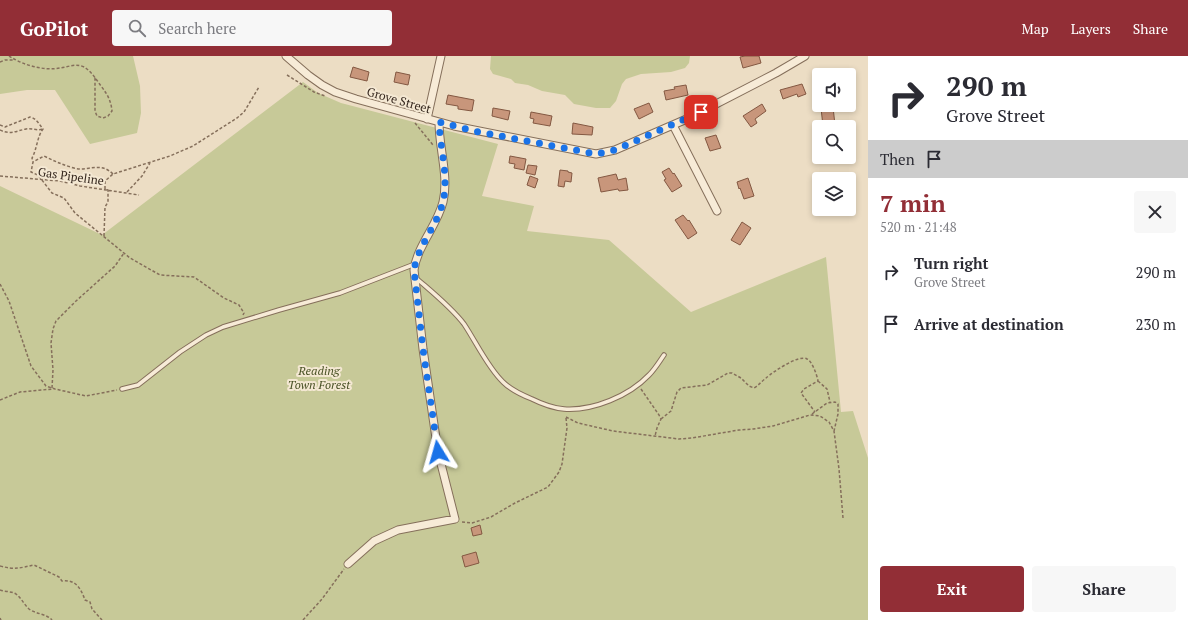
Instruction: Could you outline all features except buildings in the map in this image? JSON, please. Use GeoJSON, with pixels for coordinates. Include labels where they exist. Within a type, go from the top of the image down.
{"type":"FeatureCollection","features":[{"type":"Feature","properties":{"kind":"street","name":"Grove Street"},"geometry":{"type":"LineString","coordinates":[[286,56],[316,81],[335,92],[356,99],[474,131],[596,154],[615,150],[712,107],[805,56]]}},
{"type":"Feature","properties":{"kind":"street"},"geometry":{"type":"LineString","coordinates":[[427,119],[441,56]]}},
{"type":"Feature","properties":{"kind":"street"},"geometry":{"type":"LineString","coordinates":[[348,564],[374,541],[398,530],[455,519],[438,452],[423,349],[415,277],[415,264],[420,250],[432,230],[443,201],[445,181],[439,122]]}},
{"type":"Feature","properties":{"kind":"street"},"geometry":{"type":"LineString","coordinates":[[673,125],[717,211]]}},
{"type":"Feature","properties":{"kind":"lane"},"geometry":{"type":"LineString","coordinates":[[122,389],[138,385],[180,352],[206,335],[242,321],[340,293],[415,264]]}},
{"type":"Feature","properties":{"kind":"lane"},"geometry":{"type":"LineString","coordinates":[[415,277],[441,299],[462,322],[495,373],[504,383],[532,400],[563,409],[594,406],[624,394],[648,376],[664,355]]}},
{"type":"Feature","properties":{"kind":"path"},"geometry":{"type":"LineString","coordinates":[[9,56],[15,60],[27,64],[47,68],[59,69],[74,65],[84,67],[94,76],[108,96],[111,104],[112,111],[108,116],[103,118],[97,116],[95,111],[94,76]]}},
{"type":"Feature","properties":{"kind":"path"},"geometry":{"type":"LineString","coordinates":[[0,62],[15,60]]}},
{"type":"Feature","properties":{"kind":"path"},"geometry":{"type":"LineString","coordinates":[[287,75],[314,92],[326,96]]}},
{"type":"Feature","properties":{"kind":"path"},"geometry":{"type":"LineString","coordinates":[[104,236],[105,207],[108,202],[105,181],[113,174],[170,156],[193,146],[244,112],[259,87]]}},
{"type":"Feature","properties":{"kind":"path"},"geometry":{"type":"LineString","coordinates":[[0,125],[5,127],[33,117],[43,129]]}},
{"type":"Feature","properties":{"kind":"path"},"geometry":{"type":"LineString","coordinates":[[413,121],[442,155]]}},
{"type":"Feature","properties":{"kind":"path"},"geometry":{"type":"LineString","coordinates":[[0,130],[11,133],[27,129],[38,131],[43,129]]}},
{"type":"Feature","properties":{"kind":"path"},"geometry":{"type":"LineString","coordinates":[[43,129],[40,133],[32,158],[33,162],[31,172],[38,175],[52,193],[64,198],[75,213],[124,253],[160,275],[194,277],[224,298],[239,305],[244,313],[242,321]]}},
{"type":"Feature","properties":{"kind":"path"},"geometry":{"type":"LineString","coordinates":[[33,162],[44,156],[56,162],[75,168],[104,168],[113,174]]}},
{"type":"Feature","properties":{"kind":"path"},"geometry":{"type":"LineString","coordinates":[[126,193],[142,176],[150,163]]}},
{"type":"Feature","properties":{"kind":"path","name":"Gas Pipeline"},"geometry":{"type":"LineString","coordinates":[[0,176],[60,181],[80,186],[139,195]]}},
{"type":"Feature","properties":{"kind":"path"},"geometry":{"type":"LineString","coordinates":[[52,388],[53,370],[51,343],[52,330],[56,321],[115,266],[124,253]]}},
{"type":"Feature","properties":{"kind":"path"},"geometry":{"type":"LineString","coordinates":[[0,284],[9,301],[31,366],[46,386],[86,396],[122,389]]}},
{"type":"Feature","properties":{"kind":"path"},"geometry":{"type":"LineString","coordinates":[[655,437],[661,419],[671,412],[677,392],[681,388],[708,385],[728,373],[736,374],[749,386],[754,388],[770,374],[794,360],[801,358],[809,360],[815,370],[818,381],[827,389],[830,402]]}},
{"type":"Feature","properties":{"kind":"path"},"geometry":{"type":"LineString","coordinates":[[815,412],[801,393],[804,389],[818,381]]}},
{"type":"Feature","properties":{"kind":"path"},"geometry":{"type":"LineString","coordinates":[[637,384],[661,419]]}},
{"type":"Feature","properties":{"kind":"path"},"geometry":{"type":"LineString","coordinates":[[0,400],[20,392],[55,389]]}},
{"type":"Feature","properties":{"kind":"path"},"geometry":{"type":"LineString","coordinates":[[566,417],[578,423],[613,432],[679,440],[720,432],[773,426],[810,415],[830,402],[835,402],[838,404],[838,409],[834,431]]}},
{"type":"Feature","properties":{"kind":"path"},"geometry":{"type":"LineString","coordinates":[[455,519],[464,523],[472,523],[491,517],[548,487],[559,472],[562,464],[567,428],[566,417],[563,409]]}},
{"type":"Feature","properties":{"kind":"path"},"geometry":{"type":"LineString","coordinates":[[810,415],[820,416],[825,419],[834,431],[843,518]]}},
{"type":"Feature","properties":{"kind":"path"},"geometry":{"type":"LineString","coordinates":[[303,620],[322,599],[348,564]]}},
{"type":"Feature","properties":{"kind":"path"},"geometry":{"type":"LineString","coordinates":[[0,566],[9,569],[19,569],[34,565],[58,577],[62,581],[68,580],[74,582],[81,589],[85,600],[90,602],[92,609],[102,620]]}},
{"type":"Feature","properties":{"kind":"path"},"geometry":{"type":"LineString","coordinates":[[0,590],[17,595],[30,609],[50,617],[52,620]]}},
{"type":"Feature","properties":{"kind":"green space"},"geometry":{"type":"Polygon","coordinates":[[[0,56],[133,56],[140,86],[141,113],[137,133],[90,144],[55,90],[27,90],[0,94],[0,56]]]}},
{"type":"Feature","properties":{"kind":"green space"},"geometry":{"type":"Polygon","coordinates":[[[491,56],[690,56],[689,63],[685,68],[671,72],[641,74],[626,79],[622,84],[616,101],[610,108],[596,108],[574,104],[565,95],[542,91],[528,85],[515,83],[511,79],[493,74],[490,69],[491,56]]]}},
{"type":"Feature","properties":{"kind":"green space","name":"Reading Town Forest"},"geometry":{"type":"Polygon","coordinates":[[[303,82],[318,93],[341,103],[498,144],[482,196],[534,206],[527,231],[609,240],[691,312],[826,257],[841,412],[853,411],[868,458],[868,620],[0,620],[0,186],[102,235],[303,82]]]}},
{"type":"Feature","properties":{"kind":"route"},"geometry":{"type":"LineString","coordinates":[[438,452],[423,349],[414,270],[415,262],[420,250],[432,230],[443,201],[445,181],[439,122],[474,131],[596,154],[615,150],[650,136],[701,112]]}}]}
